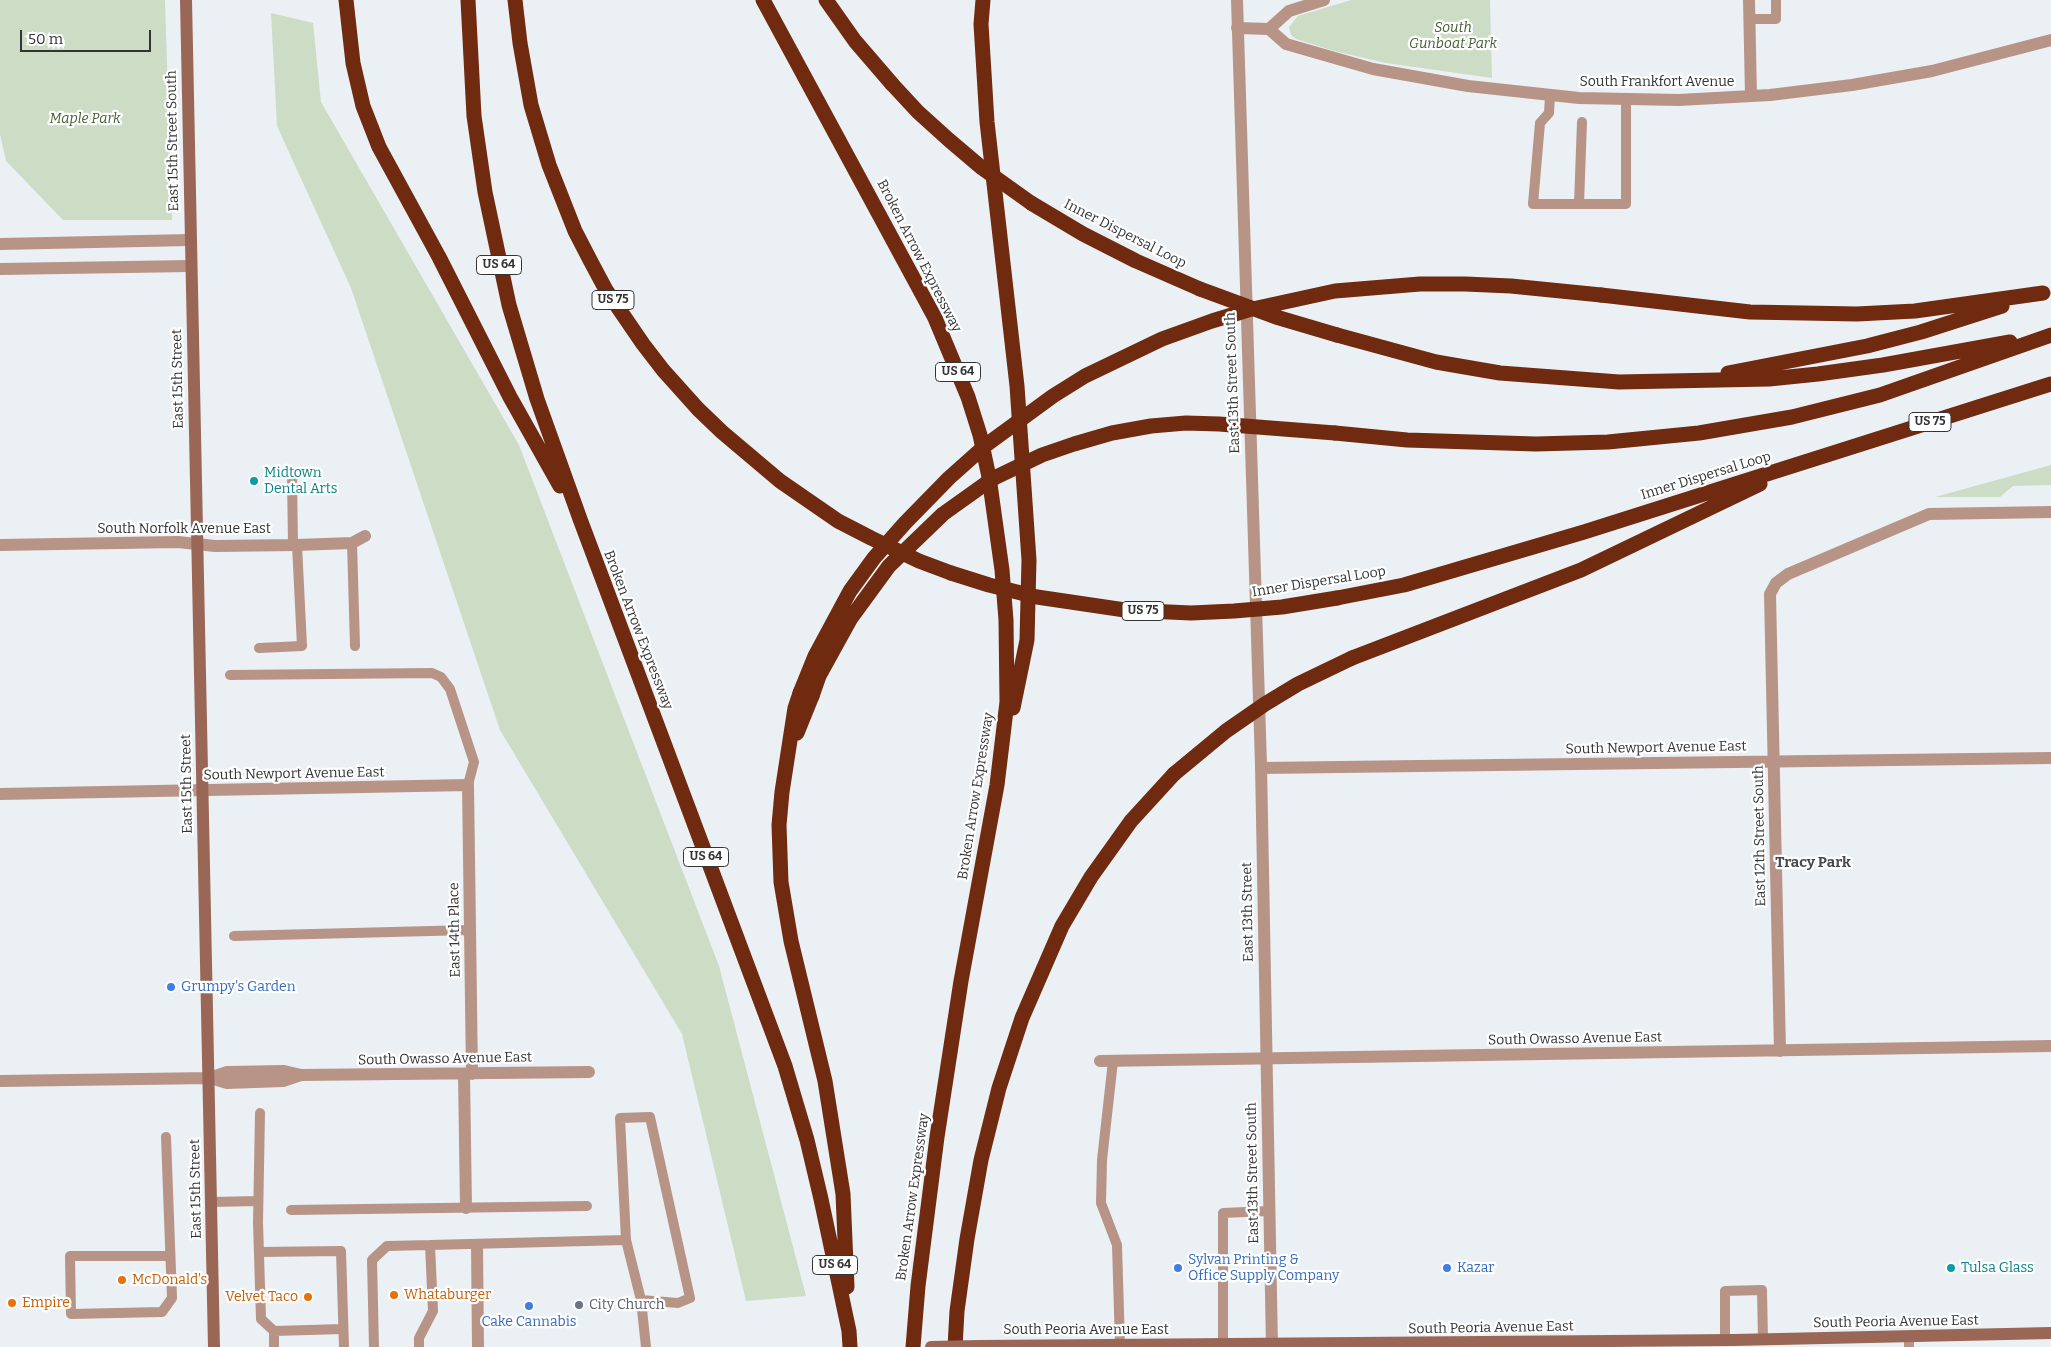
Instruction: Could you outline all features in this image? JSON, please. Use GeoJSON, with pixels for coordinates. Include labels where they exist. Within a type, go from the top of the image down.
{"type":"FeatureCollection","features":[{"type":"Feature","properties":{"kind":"highway"},"geometry":{"type":"LineString","coordinates":[[346,0],[353,63],[362,106],[379,147],[439,257],[510,396],[580,519]]}},
{"type":"Feature","properties":{"kind":"highway","name":"Broken Arrow Expressway"},"geometry":{"type":"LineString","coordinates":[[468,0],[474,116],[485,192],[500,270],[509,305],[537,399],[580,519],[786,1066],[807,1140],[849,1331],[850,1347]]}},
{"type":"Feature","properties":{"kind":"highway","name":"Inner Dispersal Loop"},"geometry":{"type":"LineString","coordinates":[[515,0],[524,72],[538,134],[554,181],[575,231],[606,290],[653,357],[698,409],[780,481],[838,521],[919,561],[951,573],[989,586],[1037,597],[1125,610],[1191,613],[1282,607],[1404,585],[1584,532],[1809,460]]}},
{"type":"Feature","properties":{"kind":"highway","name":"Broken Arrow Expressway"},"geometry":{"type":"LineString","coordinates":[[763,0],[935,318],[968,396],[980,434],[998,535],[1006,620],[1007,702],[997,785],[961,981],[937,1137],[918,1286],[913,1347]]}},
{"type":"Feature","properties":{"kind":"highway","name":"Inner Dispersal Loop"},"geometry":{"type":"LineString","coordinates":[[826,0],[855,41],[918,112],[982,168],[1031,203],[1083,234],[1200,289],[1276,317],[1337,335],[1436,362],[1500,373],[1619,382],[1769,379],[1818,374],[1883,365],[2051,335]]}},
{"type":"Feature","properties":{"kind":"highway"},"geometry":{"type":"LineString","coordinates":[[983,0],[980,24],[987,113],[1016,386],[1029,560],[1027,640],[997,785]]}},
{"type":"Feature","properties":{"kind":"highway"},"geometry":{"type":"LineString","coordinates":[[849,1331],[843,1194],[825,1081],[791,942],[781,882],[780,825],[788,755],[815,656],[850,591],[874,558],[905,523],[949,478],[986,445],[1053,396],[1092,373],[1162,339],[1212,321],[1295,299],[1335,292],[1420,284],[1464,284],[1511,286],[1750,312],[1857,314],[1915,311],[2047,292]]}},
{"type":"Feature","properties":{"kind":"highway"},"geometry":{"type":"LineString","coordinates":[[1680,382],[1867,346],[1921,332],[2047,292]]}},
{"type":"Feature","properties":{"kind":"highway"},"geometry":{"type":"LineString","coordinates":[[806,694],[819,676],[847,624],[889,566],[943,514],[992,479],[1042,455],[1112,433],[1151,426],[1186,423],[1407,440],[1536,444],[1608,442],[1699,433],[1792,417],[1880,395],[2051,335]]}},
{"type":"Feature","properties":{"kind":"highway","name":"US 75"},"geometry":{"type":"LineString","coordinates":[[1809,460],[2051,384]]}},
{"type":"Feature","properties":{"kind":"highway"},"geometry":{"type":"LineString","coordinates":[[955,1347],[957,1311],[966,1239],[980,1160],[999,1088],[1022,1018],[1062,926],[1090,876],[1132,821],[1174,774],[1226,731],[1298,684],[1352,658],[1581,570],[1809,460]]}},
{"type":"Feature","properties":{"kind":"main road","name":"East 15th Street South"},"geometry":{"type":"LineString","coordinates":[[186,0],[190,221]]}},
{"type":"Feature","properties":{"kind":"main road","name":"East 15th Street"},"geometry":{"type":"LineString","coordinates":[[190,221],[210,1078],[214,1347]]}},
{"type":"Feature","properties":{"kind":"main road","name":"South Peoria Avenue East"},"geometry":{"type":"LineString","coordinates":[[931,1347],[1506,1345],[1725,1340],[1835,1343],[1909,1342],[2051,1333]]}},
{"type":"Feature","properties":{"kind":"street","name":"East 13th Street South"},"geometry":{"type":"LineString","coordinates":[[1237,0],[1261,767]]}},
{"type":"Feature","properties":{"kind":"street"},"geometry":{"type":"LineString","coordinates":[[1237,28],[1269,29],[1289,12],[1324,0]]}},
{"type":"Feature","properties":{"kind":"street"},"geometry":{"type":"LineString","coordinates":[[1749,0],[1751,96]]}},
{"type":"Feature","properties":{"kind":"street","name":"South Frankfort Avenue"},"geometry":{"type":"LineString","coordinates":[[1269,29],[1286,44],[1373,70],[1468,86],[1550,96],[1679,100],[1751,96],[1852,85],[1902,77],[2051,40]]}},
{"type":"Feature","properties":{"kind":"street"},"geometry":{"type":"LineString","coordinates":[[0,244],[190,240]]}},
{"type":"Feature","properties":{"kind":"street"},"geometry":{"type":"LineString","coordinates":[[0,269],[190,266]]}},
{"type":"Feature","properties":{"kind":"street","name":"East 12th Street South"},"geometry":{"type":"LineString","coordinates":[[1780,1051],[1770,594],[1776,584],[1788,574],[1929,514],[2051,512]]}},
{"type":"Feature","properties":{"kind":"street","name":"South Norfolk Avenue East"},"geometry":{"type":"LineString","coordinates":[[0,545],[178,542],[214,546],[295,545],[352,543],[365,536]]}},
{"type":"Feature","properties":{"kind":"street","name":"South Newport Avenue East"},"geometry":{"type":"LineString","coordinates":[[1261,767],[2051,758]]}},
{"type":"Feature","properties":{"kind":"street","name":"East 13th Street"},"geometry":{"type":"LineString","coordinates":[[1261,767],[1265,1058]]}},
{"type":"Feature","properties":{"kind":"street","name":"South Newport Avenue East"},"geometry":{"type":"LineString","coordinates":[[0,794],[468,785]]}},
{"type":"Feature","properties":{"kind":"street","name":"East 14th Place"},"geometry":{"type":"LineString","coordinates":[[466,1208],[470,930],[468,785]]}},
{"type":"Feature","properties":{"kind":"street","name":"South Owasso Avenue East"},"geometry":{"type":"LineString","coordinates":[[1100,1061],[2051,1046]]}},
{"type":"Feature","properties":{"kind":"street","name":"East 13th Street South"},"geometry":{"type":"LineString","coordinates":[[1265,1058],[1272,1346]]}},
{"type":"Feature","properties":{"kind":"street","name":"South Owasso Avenue East"},"geometry":{"type":"LineString","coordinates":[[0,1081],[210,1078],[227,1072],[284,1071],[302,1075],[589,1072]]}},
{"type":"Feature","properties":{"kind":"street"},"geometry":{"type":"LineString","coordinates":[[477,1244],[478,1347]]}},
{"type":"Feature","properties":{"kind":"lane"},"geometry":{"type":"LineString","coordinates":[[1749,20],[1776,19],[1776,0]]}},
{"type":"Feature","properties":{"kind":"lane"},"geometry":{"type":"LineString","coordinates":[[1550,96],[1549,113],[1540,123],[1533,204],[1626,204],[1626,99]]}},
{"type":"Feature","properties":{"kind":"lane"},"geometry":{"type":"LineString","coordinates":[[1579,204],[1582,122]]}},
{"type":"Feature","properties":{"kind":"lane"},"geometry":{"type":"LineString","coordinates":[[259,648],[302,646],[292,478]]}},
{"type":"Feature","properties":{"kind":"lane"},"geometry":{"type":"LineString","coordinates":[[352,543],[355,646]]}},
{"type":"Feature","properties":{"kind":"lane"},"geometry":{"type":"LineString","coordinates":[[230,675],[432,673],[441,677],[450,689],[474,762],[468,785]]}},
{"type":"Feature","properties":{"kind":"lane"},"geometry":{"type":"LineString","coordinates":[[234,936],[470,930]]}},
{"type":"Feature","properties":{"kind":"lane"},"geometry":{"type":"LineString","coordinates":[[1113,1061],[1102,1160],[1101,1203],[1117,1245],[1120,1345]]}},
{"type":"Feature","properties":{"kind":"lane"},"geometry":{"type":"LineString","coordinates":[[260,1113],[258,1201],[261,1319],[274,1331],[343,1329]]}},
{"type":"Feature","properties":{"kind":"lane"},"geometry":{"type":"LineString","coordinates":[[641,1300],[678,1303],[690,1298],[650,1117],[620,1118],[626,1240],[641,1300],[646,1347]]}},
{"type":"Feature","properties":{"kind":"lane"},"geometry":{"type":"LineString","coordinates":[[166,1137],[172,1298],[162,1312],[71,1314],[70,1256],[170,1256]]}},
{"type":"Feature","properties":{"kind":"lane"},"geometry":{"type":"LineString","coordinates":[[212,1202],[258,1201]]}},
{"type":"Feature","properties":{"kind":"lane"},"geometry":{"type":"LineString","coordinates":[[291,1210],[587,1206]]}},
{"type":"Feature","properties":{"kind":"lane"},"geometry":{"type":"LineString","coordinates":[[1223,1345],[1223,1213],[1269,1211]]}},
{"type":"Feature","properties":{"kind":"lane"},"geometry":{"type":"LineString","coordinates":[[374,1347],[372,1260],[387,1246],[626,1240]]}},
{"type":"Feature","properties":{"kind":"lane"},"geometry":{"type":"LineString","coordinates":[[419,1347],[419,1338],[433,1311],[430,1245]]}},
{"type":"Feature","properties":{"kind":"lane"},"geometry":{"type":"LineString","coordinates":[[259,1252],[342,1251],[344,1347]]}},
{"type":"Feature","properties":{"kind":"lane"},"geometry":{"type":"LineString","coordinates":[[1725,1340],[1725,1291],[1762,1290],[1757,1342]]}},
{"type":"Feature","properties":{"kind":"lane"},"geometry":{"type":"LineString","coordinates":[[274,1331],[274,1347]]}},
{"type":"Feature","properties":{"kind":"green space","name":"Maple Park"},"geometry":{"type":"Polygon","coordinates":[[[0,0],[165,0],[172,220],[63,220],[6,161],[0,134],[0,0]]]}},
{"type":"Feature","properties":{"kind":"green space","name":"South Gunboat Park"},"geometry":{"type":"Polygon","coordinates":[[[1351,0],[1490,0],[1492,78],[1386,63],[1334,51],[1296,39],[1291,35],[1289,27],[1298,16],[1351,0]]]}},
{"type":"Feature","properties":{"kind":"green space"},"geometry":{"type":"Polygon","coordinates":[[[271,13],[313,23],[321,102],[519,445],[719,966],[806,1296],[746,1301],[682,1034],[500,730],[351,288],[277,126],[271,13]]]}},
{"type":"Feature","properties":{"kind":"green space"},"geometry":{"type":"Polygon","coordinates":[[[2051,465],[2051,485],[2013,486],[2000,497],[1935,497],[2051,465]]]}},
{"type":"Feature","properties":{"kind":"place","name":"Midtown Dental Arts"},"geometry":{"type":"Point","coordinates":[254,481]}},
{"type":"Feature","properties":{"kind":"place","name":"Grumpy's Garden"},"geometry":{"type":"Point","coordinates":[171,987]}},
{"type":"Feature","properties":{"kind":"place","name":"Sylvan Printing & Office Supply Company"},"geometry":{"type":"Point","coordinates":[1178,1268]}},
{"type":"Feature","properties":{"kind":"place","name":"Kazar"},"geometry":{"type":"Point","coordinates":[1447,1268]}},
{"type":"Feature","properties":{"kind":"place","name":"Tulsa Glass"},"geometry":{"type":"Point","coordinates":[1951,1268]}},
{"type":"Feature","properties":{"kind":"place","name":"McDonald's"},"geometry":{"type":"Point","coordinates":[122,1280]}},
{"type":"Feature","properties":{"kind":"place","name":"Whataburger"},"geometry":{"type":"Point","coordinates":[394,1295]}},
{"type":"Feature","properties":{"kind":"place","name":"Velvet Taco"},"geometry":{"type":"Point","coordinates":[308,1297]}},
{"type":"Feature","properties":{"kind":"place","name":"Empire"},"geometry":{"type":"Point","coordinates":[12,1303]}},
{"type":"Feature","properties":{"kind":"place","name":"City Church"},"geometry":{"type":"Point","coordinates":[579,1305]}},
{"type":"Feature","properties":{"kind":"place","name":"Cake Cannabis"},"geometry":{"type":"Point","coordinates":[529,1306]}},
{"type":"Feature","properties":{"kind":"district","name":"Tracy Park"},"geometry":{"type":"Point","coordinates":[1813,863]}}]}
